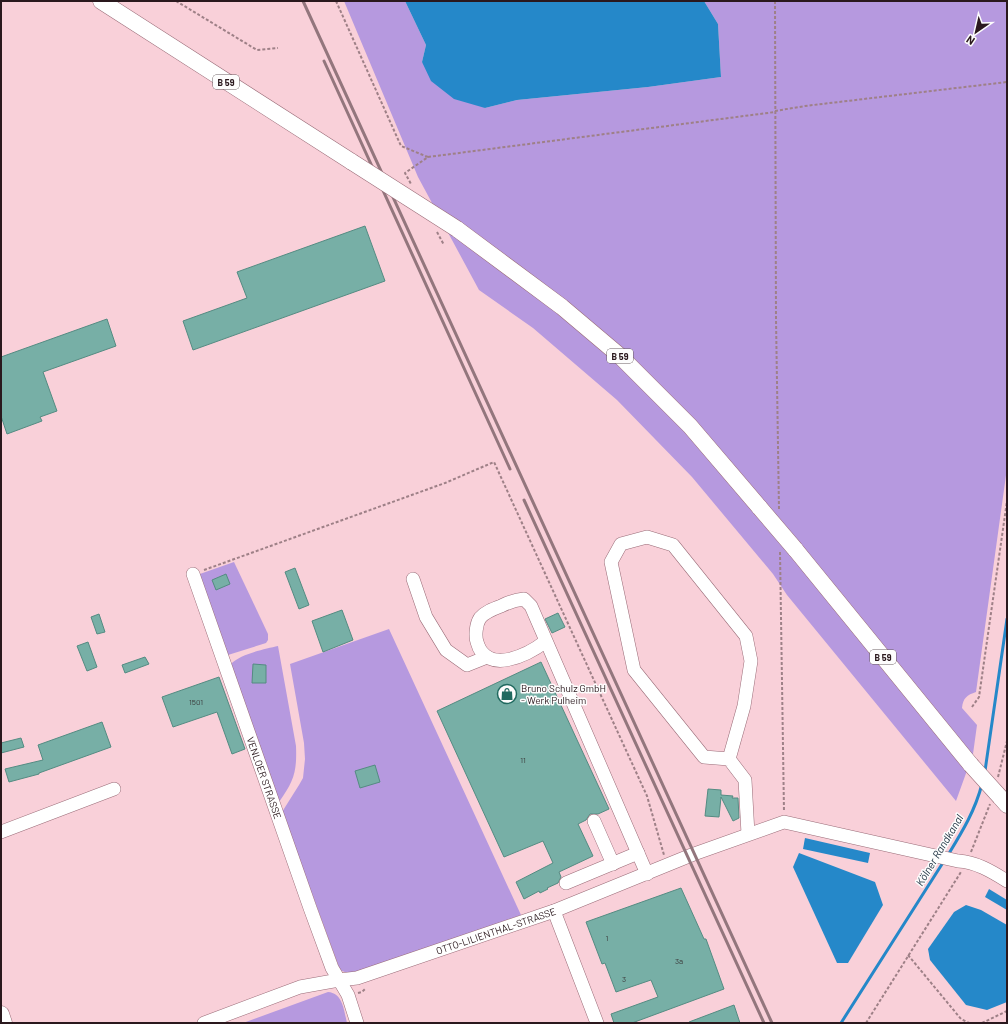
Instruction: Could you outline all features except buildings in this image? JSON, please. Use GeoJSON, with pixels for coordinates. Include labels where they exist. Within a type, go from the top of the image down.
{"type":"FeatureCollection","features":[{"type":"Feature","properties":{"kind":"main road","name":"B 59"},"geometry":{"type":"LineString","coordinates":[[101,1],[457,229],[562,307],[620,356],[690,426],[760,508],[787,550],[971,765],[999,803]]}},
{"type":"Feature","properties":{"kind":"main road"},"geometry":{"type":"LineString","coordinates":[[1,1014],[4,1023]]}},
{"type":"Feature","properties":{"kind":"street"},"geometry":{"type":"LineString","coordinates":[[729,759],[744,706],[751,661],[746,636],[674,545],[647,537],[621,544],[611,562],[634,670],[704,757],[729,759],[745,780],[748,834]]}},
{"type":"Feature","properties":{"kind":"street","name":"VENLOER STRASSE"},"geometry":{"type":"LineString","coordinates":[[193,574],[310,908],[332,968],[348,995],[357,1023]]}},
{"type":"Feature","properties":{"kind":"street"},"geometry":{"type":"LineString","coordinates":[[413,579],[426,617],[446,650],[467,665],[487,657]]}},
{"type":"Feature","properties":{"kind":"street"},"geometry":{"type":"LineString","coordinates":[[546,641],[535,650],[513,659],[498,661],[487,657],[478,649],[475,637],[479,619],[488,611],[516,600],[524,600],[531,606],[647,874]]}},
{"type":"Feature","properties":{"kind":"street"},"geometry":{"type":"LineString","coordinates":[[1,832],[114,789]]}},
{"type":"Feature","properties":{"kind":"street"},"geometry":{"type":"LineString","coordinates":[[594,821],[613,864]]}},
{"type":"Feature","properties":{"kind":"street","name":"OTTO-LILIENTHAL-STRASSE"},"geometry":{"type":"LineString","coordinates":[[204,1023],[300,987],[357,978],[554,910],[694,854],[784,822]]}},
{"type":"Feature","properties":{"kind":"street"},"geometry":{"type":"LineString","coordinates":[[784,822],[963,861],[990,870],[1007,881]]}},
{"type":"Feature","properties":{"kind":"street"},"geometry":{"type":"LineString","coordinates":[[566,883],[638,853]]}},
{"type":"Feature","properties":{"kind":"street"},"geometry":{"type":"LineString","coordinates":[[554,910],[598,1023]]}},
{"type":"Feature","properties":{"kind":"path"},"geometry":{"type":"LineString","coordinates":[[176,1],[257,50],[278,48]]}},
{"type":"Feature","properties":{"kind":"path"},"geometry":{"type":"LineString","coordinates":[[336,1],[401,146],[428,157]]}},
{"type":"Feature","properties":{"kind":"path"},"geometry":{"type":"LineString","coordinates":[[775,1],[776,311],[779,510]]}},
{"type":"Feature","properties":{"kind":"path"},"geometry":{"type":"LineString","coordinates":[[412,186],[405,173],[428,157],[775,112],[805,106],[1007,82]]}},
{"type":"Feature","properties":{"kind":"path"},"geometry":{"type":"LineString","coordinates":[[433,226],[444,245]]}},
{"type":"Feature","properties":{"kind":"path"},"geometry":{"type":"LineString","coordinates":[[972,707],[979,697],[1007,501]]}},
{"type":"Feature","properties":{"kind":"path"},"geometry":{"type":"LineString","coordinates":[[784,822],[787,550]]}},
{"type":"Feature","properties":{"kind":"path"},"geometry":{"type":"LineString","coordinates":[[998,777],[1007,741]]}},
{"type":"Feature","properties":{"kind":"path"},"geometry":{"type":"LineString","coordinates":[[866,1023],[999,803]]}},
{"type":"Feature","properties":{"kind":"path"},"geometry":{"type":"LineString","coordinates":[[908,955],[961,1019],[969,1023]]}},
{"type":"Feature","properties":{"kind":"path"},"geometry":{"type":"LineString","coordinates":[[982,1023],[1007,1011]]}},
{"type":"Feature","properties":{"kind":"shaded area"},"geometry":{"type":"Polygon","coordinates":[[[344,1],[405,1],[426,45],[422,62],[485,108],[517,100],[648,87],[721,77],[718,24],[704,1],[1007,1],[1007,468],[976,692],[966,697],[962,708],[977,725],[973,754],[956,801],[787,595],[773,574],[692,477],[617,400],[533,328],[479,290],[418,177],[344,1]]]}},
{"type":"Feature","properties":{"kind":"shaded area"},"geometry":{"type":"Polygon","coordinates":[[[234,562],[268,634],[268,640],[266,643],[227,655],[197,575],[234,562]]]}},
{"type":"Feature","properties":{"kind":"shaded area"},"geometry":{"type":"Polygon","coordinates":[[[389,629],[521,915],[364,971],[347,973],[340,970],[282,812],[303,778],[305,759],[304,743],[290,664],[389,629]]]}},
{"type":"Feature","properties":{"kind":"shaded area"},"geometry":{"type":"Polygon","coordinates":[[[278,646],[296,746],[294,776],[279,802],[231,664],[240,657],[278,646]]]}},
{"type":"Feature","properties":{"kind":"shaded area"},"geometry":{"type":"Polygon","coordinates":[[[328,992],[333,993],[340,999],[344,1008],[347,1023],[243,1023],[328,992]]]}},
{"type":"Feature","properties":{"kind":"water"},"geometry":{"type":"Polygon","coordinates":[[[405,1],[704,1],[718,24],[721,77],[648,87],[517,100],[485,108],[454,99],[431,81],[422,62],[426,45],[405,1]]]}},
{"type":"Feature","properties":{"kind":"water"},"geometry":{"type":"Polygon","coordinates":[[[805,838],[870,853],[868,863],[803,849],[805,838]]]}},
{"type":"Feature","properties":{"kind":"water"},"geometry":{"type":"Polygon","coordinates":[[[799,853],[875,882],[883,905],[848,963],[837,963],[793,867],[799,853]]]}},
{"type":"Feature","properties":{"kind":"water"},"geometry":{"type":"Polygon","coordinates":[[[989,889],[1007,900],[1007,910],[985,897],[989,889]]]}},
{"type":"Feature","properties":{"kind":"water"},"geometry":{"type":"Polygon","coordinates":[[[966,905],[981,910],[1007,925],[1007,1002],[987,1010],[966,1005],[930,960],[928,949],[954,912],[966,905]]]}},
{"type":"Feature","properties":{"kind":"waterway","name":"Kölner Randkanal"},"geometry":{"type":"LineString","coordinates":[[985,771],[1007,619]]}},
{"type":"Feature","properties":{"kind":"waterway","name":"Kölner Randkanal"},"geometry":{"type":"LineString","coordinates":[[948,855],[972,812],[982,784]]}},
{"type":"Feature","properties":{"kind":"waterway","name":"Kölner Randkanal"},"geometry":{"type":"LineString","coordinates":[[841,1023],[944,861]]}},
{"type":"Feature","properties":{"kind":"railway"},"geometry":{"type":"LineString","coordinates":[[303,1],[772,1023]]}},
{"type":"Feature","properties":{"kind":"railway"},"geometry":{"type":"LineString","coordinates":[[324,61],[510,469]]}},
{"type":"Feature","properties":{"kind":"railway"},"geometry":{"type":"LineString","coordinates":[[524,500],[764,1023]]}},
{"type":"Feature","properties":{"kind":"place","name":"Bruno Schulz GmbH - Werk Pulheim"},"geometry":{"type":"Point","coordinates":[507,694]}}]}
